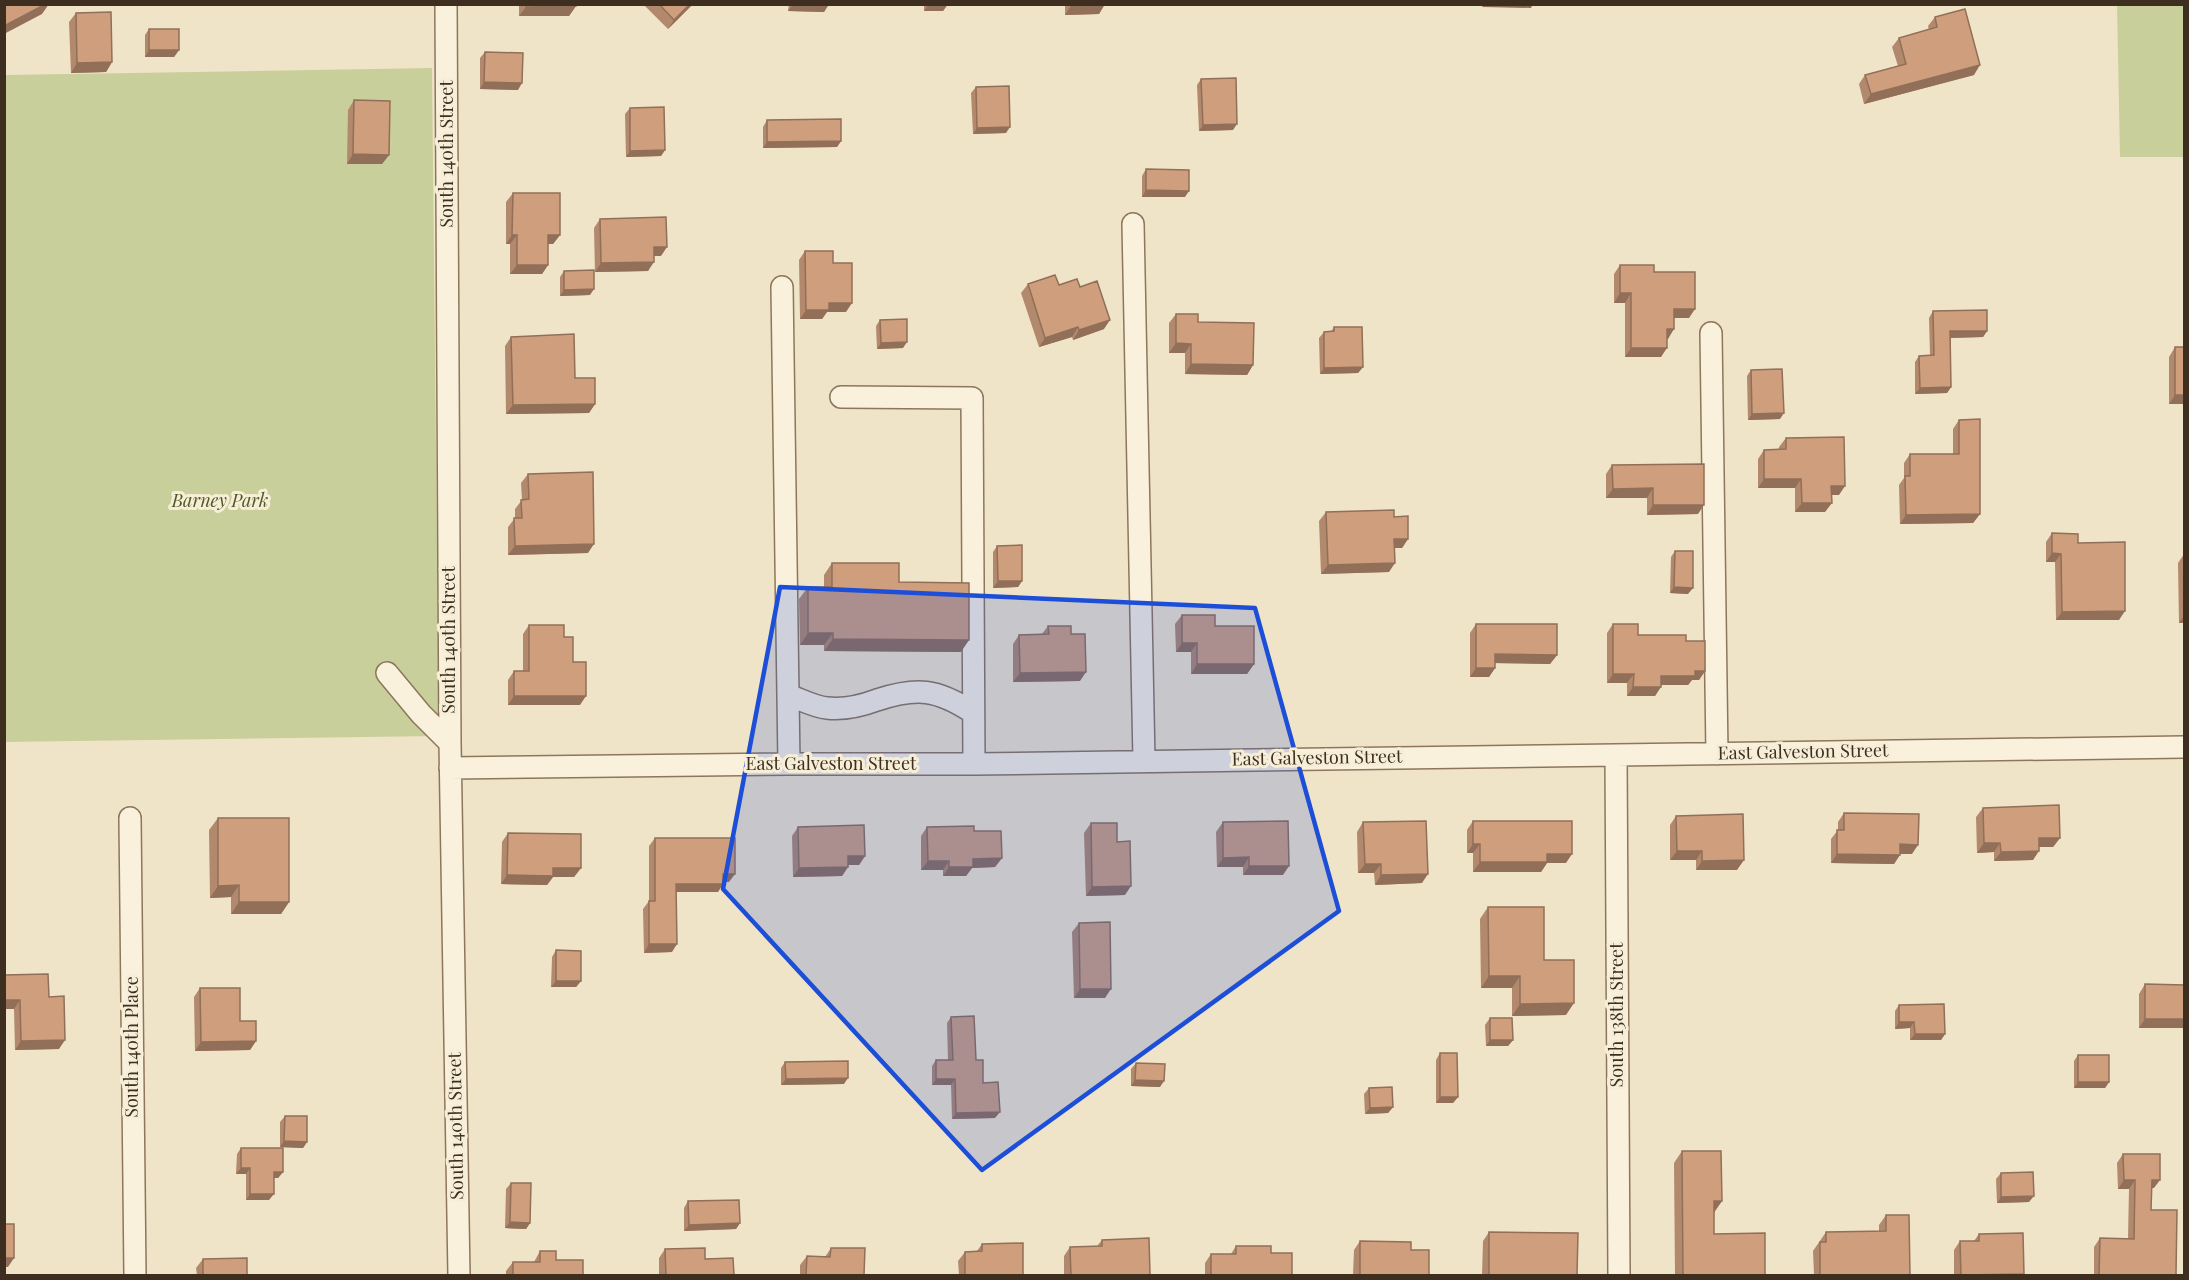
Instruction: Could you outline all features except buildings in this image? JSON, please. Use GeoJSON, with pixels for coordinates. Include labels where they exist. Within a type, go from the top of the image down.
{"type":"FeatureCollection","features":[{"type":"Feature","properties":{"kind":"street","name":"South 140th Street"},"geometry":{"type":"LineString","coordinates":[[446,4],[450,768],[459,1275]]}},
{"type":"Feature","properties":{"kind":"street"},"geometry":{"type":"LineString","coordinates":[[1133,224],[1144,760]]}},
{"type":"Feature","properties":{"kind":"street"},"geometry":{"type":"LineString","coordinates":[[782,288],[789,764]]}},
{"type":"Feature","properties":{"kind":"street"},"geometry":{"type":"LineString","coordinates":[[1711,333],[1717,754]]}},
{"type":"Feature","properties":{"kind":"street"},"geometry":{"type":"LineString","coordinates":[[841,397],[972,398],[974,764]]}},
{"type":"Feature","properties":{"kind":"street"},"geometry":{"type":"LineString","coordinates":[[387,673],[421,714],[450,743]]}},
{"type":"Feature","properties":{"kind":"street"},"geometry":{"type":"LineString","coordinates":[[788,695],[827,708],[856,707],[893,695],[922,691],[951,698],[972,712]]}},
{"type":"Feature","properties":{"kind":"street","name":"East Galveston Street"},"geometry":{"type":"LineString","coordinates":[[450,768],[974,764],[2184,747]]}},
{"type":"Feature","properties":{"kind":"street","name":"South 138th Street"},"geometry":{"type":"LineString","coordinates":[[1616,755],[1619,1275]]}},
{"type":"Feature","properties":{"kind":"street","name":"South 140th Place"},"geometry":{"type":"LineString","coordinates":[[130,819],[135,1275]]}},
{"type":"Feature","properties":{"kind":"highlighted area"},"geometry":{"type":"Polygon","coordinates":[[[780,587],[1255,608],[1339,911],[982,1170],[723,889],[780,587]]]}},
{"type":"Feature","properties":{"kind":"green space"},"geometry":{"type":"Polygon","coordinates":[[[2117,5],[2184,5],[2184,157],[2120,157],[2117,5]]]}},
{"type":"Feature","properties":{"kind":"green space","name":"Barney Park"},"geometry":{"type":"Polygon","coordinates":[[[432,68],[439,736],[5,742],[5,75],[432,68]]]}}]}
